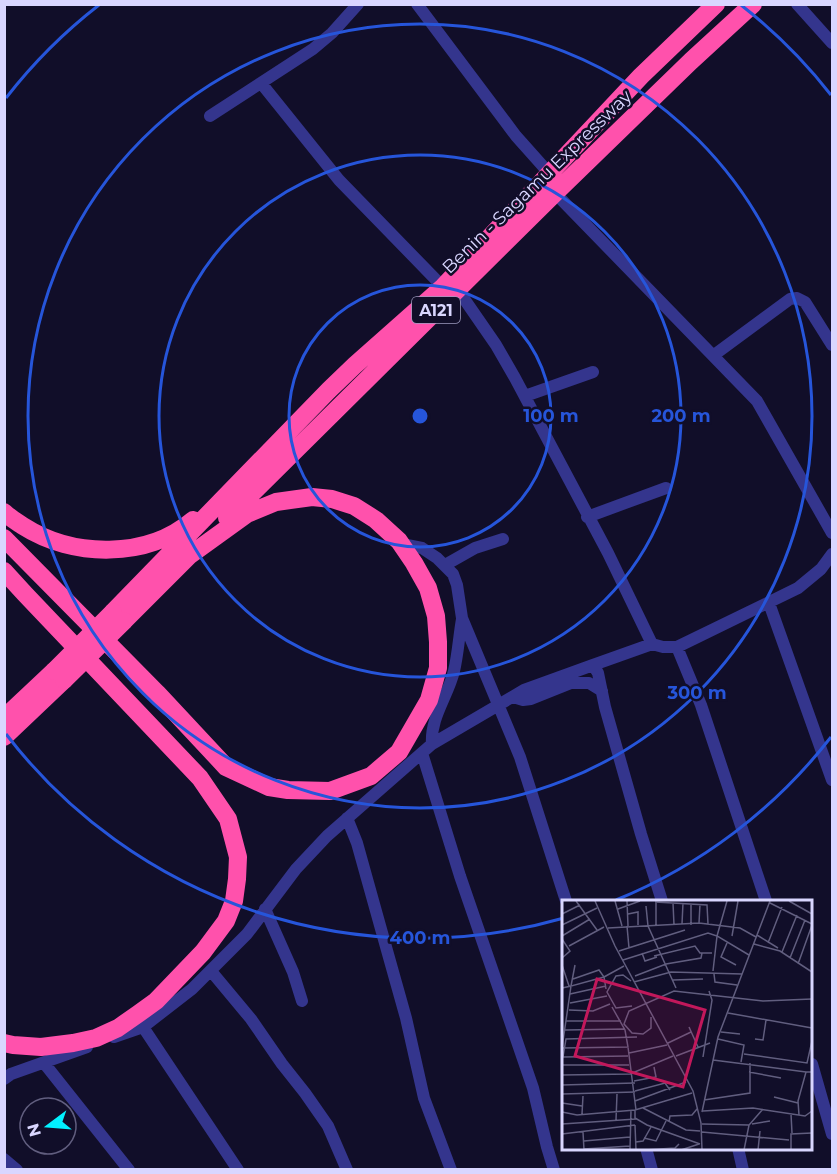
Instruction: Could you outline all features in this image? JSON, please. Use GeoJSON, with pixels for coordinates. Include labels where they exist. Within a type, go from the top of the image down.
{"type":"FeatureCollection","features":[{"type":"Feature","properties":{"kind":"highway","name":"A121"},"geometry":{"type":"LineString","coordinates":[[59,676],[119,616],[247,474],[355,365],[450,288],[549,173],[641,76],[716,4]]}},
{"type":"Feature","properties":{"kind":"highway","name":"Benin - Sagamu Expressway"},"geometry":{"type":"LineString","coordinates":[[119,616],[186,558],[450,288],[555,194],[691,61],[753,4]]}},
{"type":"Feature","properties":{"kind":"highway"},"geometry":{"type":"LineString","coordinates":[[4,512],[35,534],[54,542],[75,547],[110,550],[131,548],[153,542],[185,526],[247,474]]}},
{"type":"Feature","properties":{"kind":"highway"},"geometry":{"type":"LineString","coordinates":[[4,538],[226,767],[269,787],[330,791],[371,776],[399,752],[429,700],[438,668],[436,616],[428,588],[414,563],[402,544],[376,520],[354,506],[332,499],[312,497],[276,502],[247,514],[186,558]]}},
{"type":"Feature","properties":{"kind":"highway"},"geometry":{"type":"LineString","coordinates":[[4,571],[200,778],[228,819],[238,856],[234,901],[226,921],[203,952],[156,1001],[118,1028],[96,1038],[40,1047],[4,1043]]}},
{"type":"Feature","properties":{"kind":"highway"},"geometry":{"type":"LineString","coordinates":[[4,718],[59,676]]}},
{"type":"Feature","properties":{"kind":"highway"},"geometry":{"type":"LineString","coordinates":[[4,737],[59,676]]}},
{"type":"Feature","properties":{"kind":"street"},"geometry":{"type":"LineString","coordinates":[[210,116],[313,49],[332,33],[358,4]]}},
{"type":"Feature","properties":{"kind":"street"},"geometry":{"type":"LineString","coordinates":[[417,4],[508,127],[549,173]]}},
{"type":"Feature","properties":{"kind":"street"},"geometry":{"type":"LineString","coordinates":[[797,4],[832,43]]}},
{"type":"Feature","properties":{"kind":"street"},"geometry":{"type":"LineString","coordinates":[[261,83],[339,180],[450,288],[500,351],[608,553],[652,644]]}},
{"type":"Feature","properties":{"kind":"street"},"geometry":{"type":"LineString","coordinates":[[555,194],[757,401],[832,533]]}},
{"type":"Feature","properties":{"kind":"street"},"geometry":{"type":"LineString","coordinates":[[714,355],[790,299],[797,298],[805,302],[832,345]]}},
{"type":"Feature","properties":{"kind":"street"},"geometry":{"type":"LineString","coordinates":[[525,396],[593,372]]}},
{"type":"Feature","properties":{"kind":"street"},"geometry":{"type":"LineString","coordinates":[[587,517],[666,488]]}},
{"type":"Feature","properties":{"kind":"street"},"geometry":{"type":"LineString","coordinates":[[445,565],[475,548],[503,539]]}},
{"type":"Feature","properties":{"kind":"street"},"geometry":{"type":"LineString","coordinates":[[402,544],[422,548],[453,574],[462,618],[520,757],[566,900]]}},
{"type":"Feature","properties":{"kind":"street"},"geometry":{"type":"LineString","coordinates":[[4,1079],[11,1074],[143,1027],[192,989],[247,934],[296,869],[327,836],[432,744],[524,690],[652,644],[677,647],[798,588],[821,569],[832,554]]}},
{"type":"Feature","properties":{"kind":"street"},"geometry":{"type":"LineString","coordinates":[[769,603],[832,780]]}},
{"type":"Feature","properties":{"kind":"street"},"geometry":{"type":"LineString","coordinates":[[432,744],[434,723],[453,672],[462,618]]}},
{"type":"Feature","properties":{"kind":"street"},"geometry":{"type":"LineString","coordinates":[[453,672],[473,644]]}},
{"type":"Feature","properties":{"kind":"street"},"geometry":{"type":"LineString","coordinates":[[677,647],[701,705],[766,900]]}},
{"type":"Feature","properties":{"kind":"street"},"geometry":{"type":"LineString","coordinates":[[593,665],[598,673],[641,834],[662,900]]}},
{"type":"Feature","properties":{"kind":"street"},"geometry":{"type":"LineString","coordinates":[[513,696],[523,700],[531,699],[571,683],[589,683],[602,691]]}},
{"type":"Feature","properties":{"kind":"street"},"geometry":{"type":"LineString","coordinates":[[422,753],[460,876],[533,1088],[554,1170]]}},
{"type":"Feature","properties":{"kind":"street"},"geometry":{"type":"LineString","coordinates":[[348,818],[397,985],[424,1098],[451,1170]]}},
{"type":"Feature","properties":{"kind":"street"},"geometry":{"type":"LineString","coordinates":[[265,909],[293,972],[303,1001]]}},
{"type":"Feature","properties":{"kind":"street"},"geometry":{"type":"LineString","coordinates":[[211,971],[251,1019],[328,1126],[347,1170]]}},
{"type":"Feature","properties":{"kind":"street"},"geometry":{"type":"LineString","coordinates":[[143,1027],[238,1170]]}},
{"type":"Feature","properties":{"kind":"street"},"geometry":{"type":"LineString","coordinates":[[44,1063],[129,1170]]}},
{"type":"Feature","properties":{"kind":"street"},"geometry":{"type":"LineString","coordinates":[[813,1068],[832,1134]]}},
{"type":"Feature","properties":{"kind":"street"},"geometry":{"type":"LineString","coordinates":[[646,1150],[652,1170]]}},
{"type":"Feature","properties":{"kind":"street"},"geometry":{"type":"LineString","coordinates":[[738,1150],[743,1170]]}},
{"type":"Feature","properties":{"kind":"street"},"geometry":{"type":"LineString","coordinates":[[4,1159],[17,1170]]}}]}
